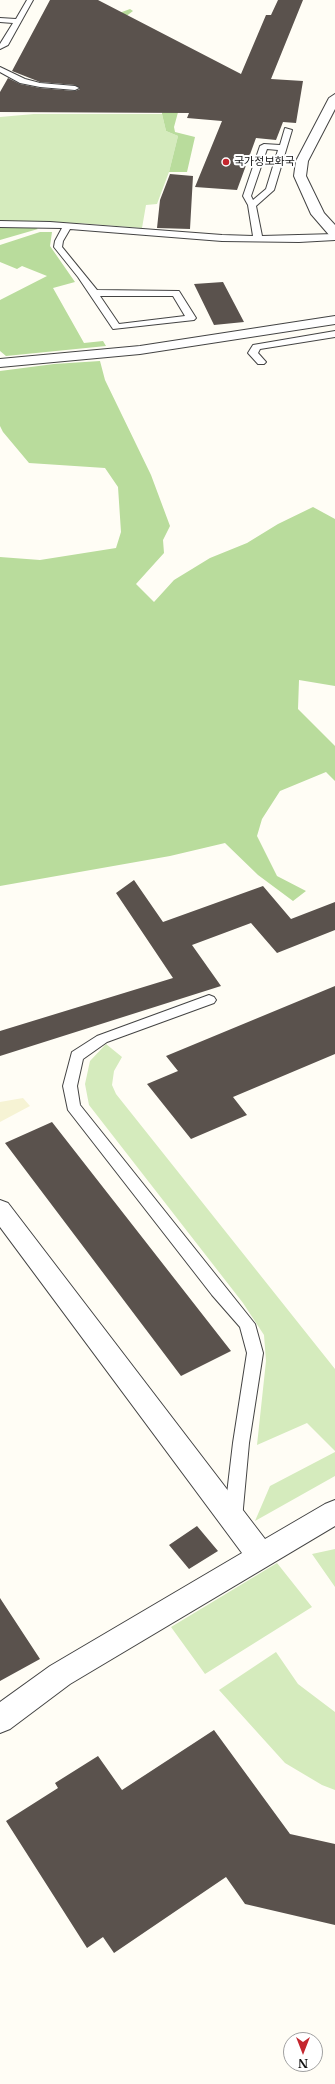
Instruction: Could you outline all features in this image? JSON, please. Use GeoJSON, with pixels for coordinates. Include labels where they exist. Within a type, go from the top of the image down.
{"type":"FeatureCollection","features":[{"type":"Feature","properties":{"kind":"street"},"geometry":{"type":"LineString","coordinates":[[335,98],[302,161],[300,176],[307,194],[318,214],[335,233]]}},
{"type":"Feature","properties":{"kind":"street"},"geometry":{"type":"LineString","coordinates":[[0,363],[140,350],[335,320]]}},
{"type":"Feature","properties":{"kind":"street"},"geometry":{"type":"LineString","coordinates":[[0,1209],[261,1556]]}},
{"type":"Feature","properties":{"kind":"street"},"geometry":{"type":"LineString","coordinates":[[0,1719],[60,1675],[335,1512]]}},
{"type":"Feature","properties":{"kind":"lane"},"geometry":{"type":"LineString","coordinates":[[0,47],[4,45],[30,0]]}},
{"type":"Feature","properties":{"kind":"lane"},"geometry":{"type":"LineString","coordinates":[[0,20],[17,21]]}},
{"type":"Feature","properties":{"kind":"lane"},"geometry":{"type":"LineString","coordinates":[[0,69],[23,80],[40,85],[76,88]]}},
{"type":"Feature","properties":{"kind":"lane"},"geometry":{"type":"LineString","coordinates":[[252,205],[270,190],[288,130]]}},
{"type":"Feature","properties":{"kind":"lane"},"geometry":{"type":"LineString","coordinates":[[258,239],[252,205],[247,196],[264,146],[283,148]]}},
{"type":"Feature","properties":{"kind":"lane"},"geometry":{"type":"LineString","coordinates":[[0,224],[68,226],[222,238],[299,239],[335,237]]}},
{"type":"Feature","properties":{"kind":"lane"},"geometry":{"type":"LineString","coordinates":[[68,226],[59,241],[58,247],[94,293],[116,328],[191,318],[176,293],[94,293]]}},
{"type":"Feature","properties":{"kind":"lane"},"geometry":{"type":"LineString","coordinates":[[261,362],[253,353],[256,347],[335,334]]}},
{"type":"Feature","properties":{"kind":"lane"},"geometry":{"type":"LineString","coordinates":[[210,1000],[102,1039],[77,1056],[70,1086],[73,1106],[218,1291],[247,1324],[255,1353],[241,1443],[233,1519]]}},
{"type":"Feature","properties":{"kind":"shaded area"},"geometry":{"type":"Polygon","coordinates":[[[23,1098],[30,1106],[0,1122],[0,1102],[23,1098]]]}},
{"type":"Feature","properties":{"kind":"green space"},"geometry":{"type":"Polygon","coordinates":[[[130,9],[133,11],[108,30],[108,34],[140,52],[150,54],[168,53],[187,69],[183,94],[174,127],[175,132],[195,137],[187,172],[169,172],[178,136],[166,131],[162,114],[166,70],[157,65],[127,62],[121,64],[120,77],[114,82],[52,82],[43,76],[102,76],[104,60],[109,58],[114,60],[135,56],[96,34],[93,30],[86,29],[79,32],[68,32],[130,9]]]}},
{"type":"Feature","properties":{"kind":"green space"},"geometry":{"type":"Polygon","coordinates":[[[34,114],[162,114],[166,131],[178,136],[169,172],[157,204],[146,205],[142,228],[78,223],[0,221],[0,117],[34,114]]]}},
{"type":"Feature","properties":{"kind":"green space"},"geometry":{"type":"Polygon","coordinates":[[[0,227],[35,227],[38,229],[0,240],[0,227]]]}},
{"type":"Feature","properties":{"kind":"green space"},"geometry":{"type":"Polygon","coordinates":[[[40,232],[52,232],[50,246],[75,282],[53,288],[84,343],[103,341],[106,346],[6,356],[0,351],[0,300],[47,276],[22,266],[17,269],[0,262],[0,245],[40,232]]]}},
{"type":"Feature","properties":{"kind":"green space"},"geometry":{"type":"Polygon","coordinates":[[[100,361],[105,380],[151,475],[170,526],[163,540],[164,553],[136,584],[154,602],[174,580],[210,558],[247,543],[278,524],[313,507],[335,519],[335,686],[299,680],[298,709],[335,746],[335,781],[326,772],[280,791],[262,819],[257,836],[277,876],[306,891],[293,901],[258,875],[225,843],[170,856],[0,886],[0,557],[40,560],[116,548],[121,532],[118,487],[105,468],[29,463],[3,432],[0,426],[0,371],[54,364],[100,361]]]}},
{"type":"Feature","properties":{"kind":"green space"},"geometry":{"type":"Polygon","coordinates":[[[106,1044],[122,1057],[114,1071],[112,1085],[116,1094],[335,1369],[335,1451],[307,1423],[257,1445],[266,1361],[264,1335],[243,1303],[89,1105],[85,1084],[90,1061],[106,1044]]]}},
{"type":"Feature","properties":{"kind":"green space"},"geometry":{"type":"Polygon","coordinates":[[[335,1452],[335,1476],[255,1521],[270,1486],[335,1452]]]}},
{"type":"Feature","properties":{"kind":"green space"},"geometry":{"type":"Polygon","coordinates":[[[335,1549],[335,1587],[312,1554],[335,1549]]]}},
{"type":"Feature","properties":{"kind":"green space"},"geometry":{"type":"Polygon","coordinates":[[[277,1563],[312,1607],[205,1674],[171,1627],[277,1563]]]}},
{"type":"Feature","properties":{"kind":"green space"},"geometry":{"type":"Polygon","coordinates":[[[276,1652],[298,1684],[335,1712],[335,1790],[322,1785],[285,1763],[219,1690],[276,1652]]]}},
{"type":"Feature","properties":{"kind":"building"},"geometry":{"type":"Polygon","coordinates":[[[50,0],[98,0],[241,74],[266,15],[271,15],[278,0],[303,0],[271,79],[303,81],[296,123],[283,122],[276,140],[256,138],[237,190],[195,187],[222,121],[187,118],[189,113],[0,112],[0,92],[8,78],[20,84],[40,88],[75,91],[80,89],[75,85],[40,82],[12,71],[50,0]]]}},
{"type":"Feature","properties":{"kind":"building"},"geometry":{"type":"Polygon","coordinates":[[[170,174],[193,176],[190,229],[157,228],[160,200],[170,174]]]}},
{"type":"Feature","properties":{"kind":"building"},"geometry":{"type":"Polygon","coordinates":[[[223,282],[244,322],[214,325],[194,284],[223,282]]]}},
{"type":"Feature","properties":{"kind":"building"},"geometry":{"type":"Polygon","coordinates":[[[134,880],[163,922],[263,886],[291,919],[335,902],[335,930],[277,953],[251,923],[192,945],[221,986],[0,1056],[0,1031],[173,978],[116,893],[134,880]]]}},
{"type":"Feature","properties":{"kind":"building"},"geometry":{"type":"Polygon","coordinates":[[[335,986],[335,1054],[233,1097],[247,1115],[191,1139],[147,1084],[178,1071],[166,1056],[335,986]]]}},
{"type":"Feature","properties":{"kind":"building"},"geometry":{"type":"Polygon","coordinates":[[[52,1122],[231,1351],[181,1376],[5,1143],[52,1122]]]}},
{"type":"Feature","properties":{"kind":"building"},"geometry":{"type":"Polygon","coordinates":[[[197,1526],[218,1551],[189,1569],[169,1545],[197,1526]]]}},
{"type":"Feature","properties":{"kind":"building"},"geometry":{"type":"Polygon","coordinates":[[[0,1598],[40,1659],[0,1681],[0,1598]]]}},
{"type":"Feature","properties":{"kind":"building"},"geometry":{"type":"Polygon","coordinates":[[[214,1730],[290,1834],[335,1844],[335,1925],[245,1904],[226,1877],[114,1953],[103,1937],[87,1948],[6,1821],[58,1788],[55,1783],[98,1756],[122,1790],[214,1730]]]}},
{"type":"Feature","properties":{"kind":"place","name":"국가정보화국"},"geometry":{"type":"Point","coordinates":[226,162]}}]}
